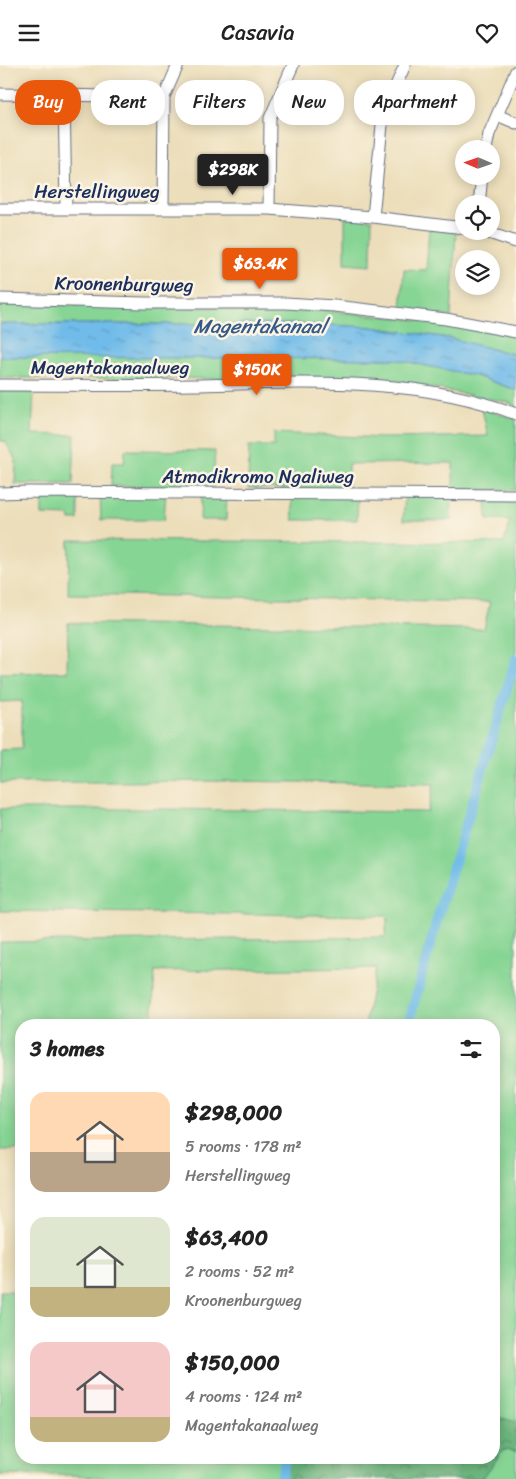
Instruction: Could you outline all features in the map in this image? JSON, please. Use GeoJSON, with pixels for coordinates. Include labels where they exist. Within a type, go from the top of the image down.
{"type":"FeatureCollection","features":[{"type":"Feature","properties":{"kind":"street"},"geometry":{"type":"LineString","coordinates":[[165,95],[178,65]]}},
{"type":"Feature","properties":{"kind":"street"},"geometry":{"type":"LineString","coordinates":[[269,209],[270,118],[293,65]]}},
{"type":"Feature","properties":{"kind":"street"},"geometry":{"type":"LineString","coordinates":[[373,217],[382,115],[405,65]]}},
{"type":"Feature","properties":{"kind":"street"},"geometry":{"type":"LineString","coordinates":[[488,140],[516,71]]}},
{"type":"Feature","properties":{"kind":"street"},"geometry":{"type":"LineString","coordinates":[[0,94],[15,94]]}},
{"type":"Feature","properties":{"kind":"street"},"geometry":{"type":"LineString","coordinates":[[497,115],[516,123]]}},
{"type":"Feature","properties":{"kind":"street"},"geometry":{"type":"LineString","coordinates":[[65,125],[66,209]]}},
{"type":"Feature","properties":{"kind":"street"},"geometry":{"type":"LineString","coordinates":[[163,209],[164,125]]}},
{"type":"Feature","properties":{"kind":"street","name":"Herstellingweg"},"geometry":{"type":"LineString","coordinates":[[0,209],[269,209],[373,217],[455,227]]}},
{"type":"Feature","properties":{"kind":"street"},"geometry":{"type":"LineString","coordinates":[[500,236],[516,241]]}},
{"type":"Feature","properties":{"kind":"street","name":"Kroonenburgweg"},"geometry":{"type":"LineString","coordinates":[[0,299],[145,303],[296,304],[446,319],[516,332]]}},
{"type":"Feature","properties":{"kind":"street","name":"Magentakanaalweg"},"geometry":{"type":"LineString","coordinates":[[0,385],[273,383],[396,386],[452,396],[516,414]]}},
{"type":"Feature","properties":{"kind":"street","name":"Atmodikromo Ngaliweg"},"geometry":{"type":"LineString","coordinates":[[0,493],[516,495]]}},
{"type":"Feature","properties":{"kind":"green space"},"geometry":{"type":"Polygon","coordinates":[[[345,217],[372,220],[371,265],[345,263],[345,217]]]}},
{"type":"Feature","properties":{"kind":"green space"},"geometry":{"type":"Polygon","coordinates":[[[429,228],[455,232],[451,317],[401,310],[404,269],[426,270],[429,228]]]}},
{"type":"Feature","properties":{"kind":"green space"},"geometry":{"type":"Polygon","coordinates":[[[0,304],[312,309],[453,324],[516,336],[516,355],[449,338],[371,327],[302,324],[0,324],[0,304]]]}},
{"type":"Feature","properties":{"kind":"green space"},"geometry":{"type":"Polygon","coordinates":[[[0,357],[394,359],[476,376],[516,390],[516,406],[506,402],[387,379],[0,378],[0,357]]]}},
{"type":"Feature","properties":{"kind":"green space"},"geometry":{"type":"Polygon","coordinates":[[[0,391],[34,392],[32,434],[75,435],[73,484],[15,484],[16,460],[5,441],[0,441],[0,391]]]}},
{"type":"Feature","properties":{"kind":"green space"},"geometry":{"type":"Polygon","coordinates":[[[482,409],[516,419],[516,490],[453,489],[453,463],[348,464],[348,490],[248,488],[249,446],[274,446],[274,433],[384,438],[488,436],[482,409]]]}},
{"type":"Feature","properties":{"kind":"green space"},"geometry":{"type":"Polygon","coordinates":[[[125,450],[215,451],[213,488],[111,486],[112,463],[124,463],[125,450]]]}},
{"type":"Feature","properties":{"kind":"green space"},"geometry":{"type":"Polygon","coordinates":[[[42,490],[78,491],[78,520],[70,520],[69,516],[42,515],[42,490]]]}},
{"type":"Feature","properties":{"kind":"green space"},"geometry":{"type":"Polygon","coordinates":[[[100,492],[166,493],[164,520],[101,520],[100,492]]]}},
{"type":"Feature","properties":{"kind":"green space"},"geometry":{"type":"Polygon","coordinates":[[[201,494],[227,495],[226,520],[200,520],[201,494]]]}},
{"type":"Feature","properties":{"kind":"green space"},"geometry":{"type":"Polygon","coordinates":[[[358,494],[357,520],[293,520],[292,495],[358,494]]]}},
{"type":"Feature","properties":{"kind":"green space"},"geometry":{"type":"Polygon","coordinates":[[[405,494],[452,495],[451,520],[403,520],[405,494]]]}},
{"type":"Feature","properties":{"kind":"green space"},"geometry":{"type":"Polygon","coordinates":[[[486,495],[516,496],[516,1422],[500,1418],[500,1019],[366,1019],[376,968],[155,971],[152,1019],[15,1019],[15,1150],[0,1150],[0,942],[385,937],[388,916],[0,911],[0,809],[428,812],[434,784],[226,781],[0,783],[0,750],[22,749],[22,701],[0,702],[0,673],[67,672],[68,623],[484,629],[490,602],[68,594],[69,540],[504,543],[510,521],[487,520],[486,495]]]}},
{"type":"Feature","properties":{"kind":"green space"},"geometry":{"type":"Polygon","coordinates":[[[0,1291],[15,1291],[15,1464],[284,1464],[280,1479],[105,1479],[104,1477],[71,1475],[0,1475],[0,1291]]]}},
{"type":"Feature","properties":{"kind":"green space"},"geometry":{"type":"Polygon","coordinates":[[[500,1418],[516,1422],[516,1451],[503,1450],[500,1454],[500,1418]]]}},
{"type":"Feature","properties":{"kind":"green space"},"geometry":{"type":"Polygon","coordinates":[[[503,1450],[516,1451],[516,1479],[482,1479],[493,1464],[500,1464],[500,1454],[503,1450]]]}},
{"type":"Feature","properties":{"kind":"green space"},"geometry":{"type":"Polygon","coordinates":[[[284,1464],[493,1464],[482,1479],[280,1479],[284,1464]]]}},
{"type":"Feature","properties":{"kind":"water","name":"Magentakanaal"},"geometry":{"type":"Polygon","coordinates":[[[0,324],[302,324],[371,327],[449,338],[516,355],[516,390],[476,376],[394,359],[0,357],[0,324]]]}},
{"type":"Feature","properties":{"kind":"waterway"},"geometry":{"type":"LineString","coordinates":[[410,1019],[436,924],[516,659]]}},
{"type":"Feature","properties":{"kind":"waterway"},"geometry":{"type":"LineString","coordinates":[[280,1479],[284,1464]]}}]}
